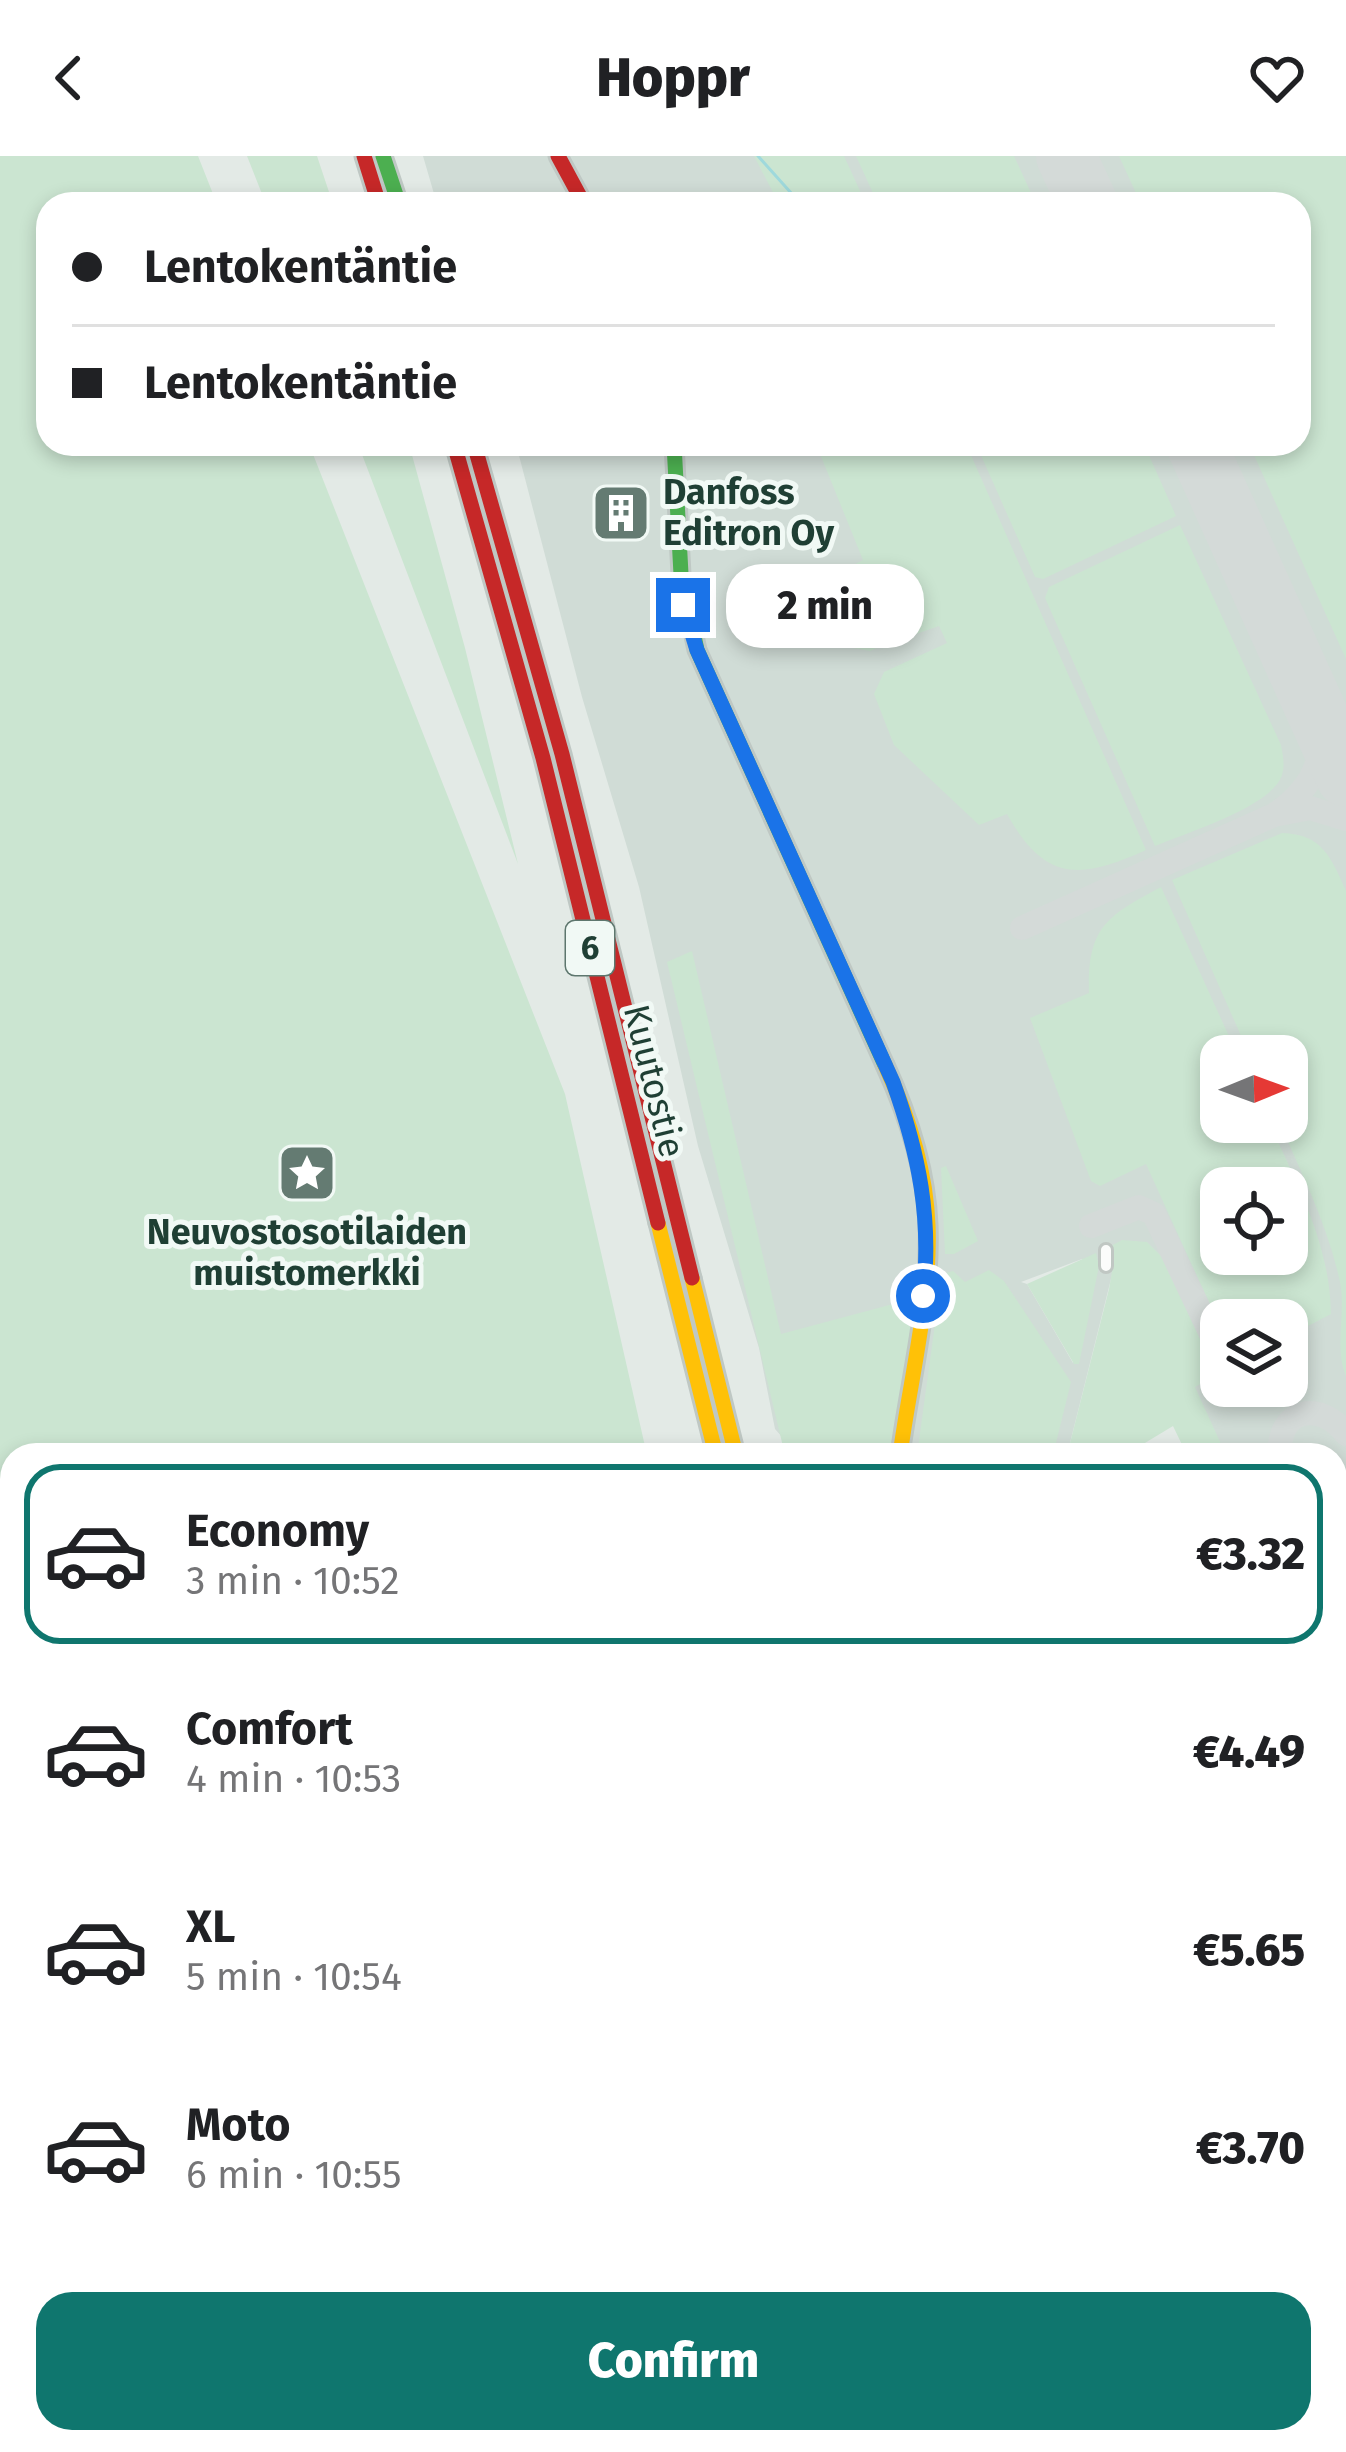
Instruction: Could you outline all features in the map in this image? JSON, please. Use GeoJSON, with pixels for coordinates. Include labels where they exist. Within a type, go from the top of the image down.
{"type":"FeatureCollection","features":[{"type":"Feature","properties":{"kind":"main road"},"geometry":{"type":"LineString","coordinates":[[364,156],[376,192]]}},
{"type":"Feature","properties":{"kind":"main road"},"geometry":{"type":"LineString","coordinates":[[383,156],[395,192]]}},
{"type":"Feature","properties":{"kind":"main road"},"geometry":{"type":"LineString","coordinates":[[558,156],[578,192]]}},
{"type":"Feature","properties":{"kind":"main road","name":"Kuutostie"},"geometry":{"type":"LineString","coordinates":[[457,456],[543,758],[713,1443]]}},
{"type":"Feature","properties":{"kind":"main road","name":"Kuutostie"},"geometry":{"type":"LineString","coordinates":[[477,456],[562,754],[733,1443]]}},
{"type":"Feature","properties":{"kind":"main road"},"geometry":{"type":"LineString","coordinates":[[674,456],[678,570],[697,650],[893,1082],[923,1177],[927,1263],[902,1443]]}},
{"type":"Feature","properties":{"kind":"street"},"geometry":{"type":"LineString","coordinates":[[1106,1250],[1106,1266]]}},
{"type":"Feature","properties":{"kind":"shaded area"},"geometry":{"type":"Polygon","coordinates":[[[423,156],[1346,156],[1346,1443],[1203,1443],[1114,1267],[1070,1443],[787,1443],[775,1429],[759,1348],[698,1146],[639,887],[582,697],[519,456],[1311,456],[1311,192],[434,192],[423,156]],[[1082,1259],[1021,1282],[1027,1284],[1073,1363],[1088,1266],[1082,1259]]]}},
{"type":"Feature","properties":{"kind":"green space"},"geometry":{"type":"Polygon","coordinates":[[[0,156],[198,156],[212,192],[36,192],[36,456],[314,456],[565,1094],[644,1443],[0,1443],[0,156]]]}},
{"type":"Feature","properties":{"kind":"green space"},"geometry":{"type":"Polygon","coordinates":[[[247,156],[317,156],[329,192],[261,192],[247,156]]]}},
{"type":"Feature","properties":{"kind":"green space"},"geometry":{"type":"Polygon","coordinates":[[[754,156],[844,156],[860,192],[773,192],[754,156]]]}},
{"type":"Feature","properties":{"kind":"green space"},"geometry":{"type":"Polygon","coordinates":[[[856,156],[1014,156],[1030,192],[872,192],[856,156]]]}},
{"type":"Feature","properties":{"kind":"green space"},"geometry":{"type":"Polygon","coordinates":[[[1119,156],[1346,156],[1346,659],[1254,456],[1311,456],[1311,192],[1136,192],[1119,156]]]}},
{"type":"Feature","properties":{"kind":"green space"},"geometry":{"type":"Polygon","coordinates":[[[363,456],[412,456],[518,864],[363,456]]]}},
{"type":"Feature","properties":{"kind":"green space"},"geometry":{"type":"Polygon","coordinates":[[[821,456],[971,456],[1146,850],[1083,870],[1050,863],[1035,853],[1007,814],[979,825],[894,745],[874,694],[884,672],[947,643],[939,626],[916,634],[897,612],[881,620],[883,645],[870,651],[854,648],[836,609],[808,623],[796,595],[863,560],[821,456]]]}},
{"type":"Feature","properties":{"kind":"green space"},"geometry":{"type":"Polygon","coordinates":[[[981,456],[1149,456],[1176,516],[1043,579],[1035,577],[981,456]]]}},
{"type":"Feature","properties":{"kind":"green space"},"geometry":{"type":"Polygon","coordinates":[[[1180,525],[1281,745],[1283,768],[1275,787],[1262,798],[1155,846],[1045,598],[1049,587],[1180,525]]]}},
{"type":"Feature","properties":{"kind":"green space"},"geometry":{"type":"Polygon","coordinates":[[[1282,833],[1316,843],[1330,858],[1346,891],[1346,1376],[1335,1261],[1308,1187],[1308,1167],[1299,1167],[1288,1143],[1308,1143],[1308,1035],[1241,1035],[1172,880],[1282,833]]]}},
{"type":"Feature","properties":{"kind":"green space"},"geometry":{"type":"Polygon","coordinates":[[[1161,887],[1228,1035],[1200,1035],[1200,1143],[1279,1143],[1290,1167],[1200,1167],[1200,1275],[1308,1275],[1308,1211],[1325,1263],[1331,1314],[1308,1326],[1308,1299],[1207,1299],[1146,1164],[1100,1186],[1091,1181],[1030,1018],[1089,993],[1092,953],[1114,916],[1161,887]]]}},
{"type":"Feature","properties":{"kind":"green space"},"geometry":{"type":"Polygon","coordinates":[[[692,951],[781,1334],[923,1296],[902,1443],[782,1443],[667,962],[692,951]]]}},
{"type":"Feature","properties":{"kind":"green space"},"geometry":{"type":"Polygon","coordinates":[[[946,1166],[978,1241],[954,1254],[945,1254],[941,1168],[946,1166]]]}},
{"type":"Feature","properties":{"kind":"green space"},"geometry":{"type":"Polygon","coordinates":[[[1122,1240],[1147,1242],[1166,1261],[1200,1339],[1200,1384],[1195,1387],[1200,1407],[1221,1443],[1181,1443],[1173,1426],[1145,1443],[1070,1443],[1113,1266],[1111,1246],[1122,1240]]]}},
{"type":"Feature","properties":{"kind":"green space"},"geometry":{"type":"Polygon","coordinates":[[[1096,1253],[1099,1266],[1079,1364],[1074,1364],[1027,1284],[1096,1253]]]}},
{"type":"Feature","properties":{"kind":"green space"},"geometry":{"type":"Polygon","coordinates":[[[989,1270],[1004,1281],[1071,1382],[1056,1443],[919,1443],[946,1273],[953,1271],[965,1282],[989,1270]]]}},
{"type":"Feature","properties":{"kind":"waterway"},"geometry":{"type":"LineString","coordinates":[[758,156],[790,192]]}},
{"type":"Feature","properties":{"kind":"taxiway"},"geometry":{"type":"LineString","coordinates":[[1315,708],[1321,740],[1315,769],[1299,794],[1274,815],[1310,808],[1346,819]]}},
{"type":"Feature","properties":{"kind":"taxiway"},"geometry":{"type":"LineString","coordinates":[[1022,928],[1274,815]]}},
{"type":"Feature","properties":{"kind":"taxiway"},"geometry":{"type":"LineString","coordinates":[[1091,1226],[1139,1207],[1154,1214],[1200,1311]]}},
{"type":"Feature","properties":{"kind":"taxiway"},"geometry":{"type":"LineString","coordinates":[[1281,1443],[1285,1427],[1302,1414],[1324,1416],[1346,1434]]}},
{"type":"Feature","properties":{"kind":"runway"},"geometry":{"type":"LineString","coordinates":[[1066,156],[1082,192]]}},
{"type":"Feature","properties":{"kind":"runway"},"geometry":{"type":"LineString","coordinates":[[1201,456],[1346,777]]}},
{"type":"Feature","properties":{"kind":"traffic: fast"},"geometry":{"type":"LineString","coordinates":[[383,156],[395,192]]}},
{"type":"Feature","properties":{"kind":"traffic: fast"},"geometry":{"type":"LineString","coordinates":[[675,456],[681,574],[697,650],[885,1065]]}},
{"type":"Feature","properties":{"kind":"traffic: slow"},"geometry":{"type":"LineString","coordinates":[[885,1065],[914,1144],[928,1225],[923,1311],[902,1443]]}},
{"type":"Feature","properties":{"kind":"traffic: slow"},"geometry":{"type":"LineString","coordinates":[[658,1223],[713,1443]]}},
{"type":"Feature","properties":{"kind":"traffic: slow"},"geometry":{"type":"LineString","coordinates":[[692,1278],[733,1443]]}},
{"type":"Feature","properties":{"kind":"traffic: jam"},"geometry":{"type":"LineString","coordinates":[[364,156],[375,192]]}},
{"type":"Feature","properties":{"kind":"traffic: jam"},"geometry":{"type":"LineString","coordinates":[[558,156],[578,192]]}},
{"type":"Feature","properties":{"kind":"traffic: jam"},"geometry":{"type":"LineString","coordinates":[[457,456],[543,758],[658,1223]]}},
{"type":"Feature","properties":{"kind":"traffic: jam"},"geometry":{"type":"LineString","coordinates":[[477,456],[562,754],[692,1278]]}},
{"type":"Feature","properties":{"kind":"place","name":"Danfoss Editron Oy"},"geometry":{"type":"Point","coordinates":[621,513]}},
{"type":"Feature","properties":{"kind":"place","name":"Neuvostosotilaiden muistomerkki"},"geometry":{"type":"Point","coordinates":[307,1173]}},
{"type":"Feature","properties":{"kind":"route"},"geometry":{"type":"LineString","coordinates":[[683,605],[697,650],[893,1082],[911,1132],[928,1222],[923,1296]]}}]}
